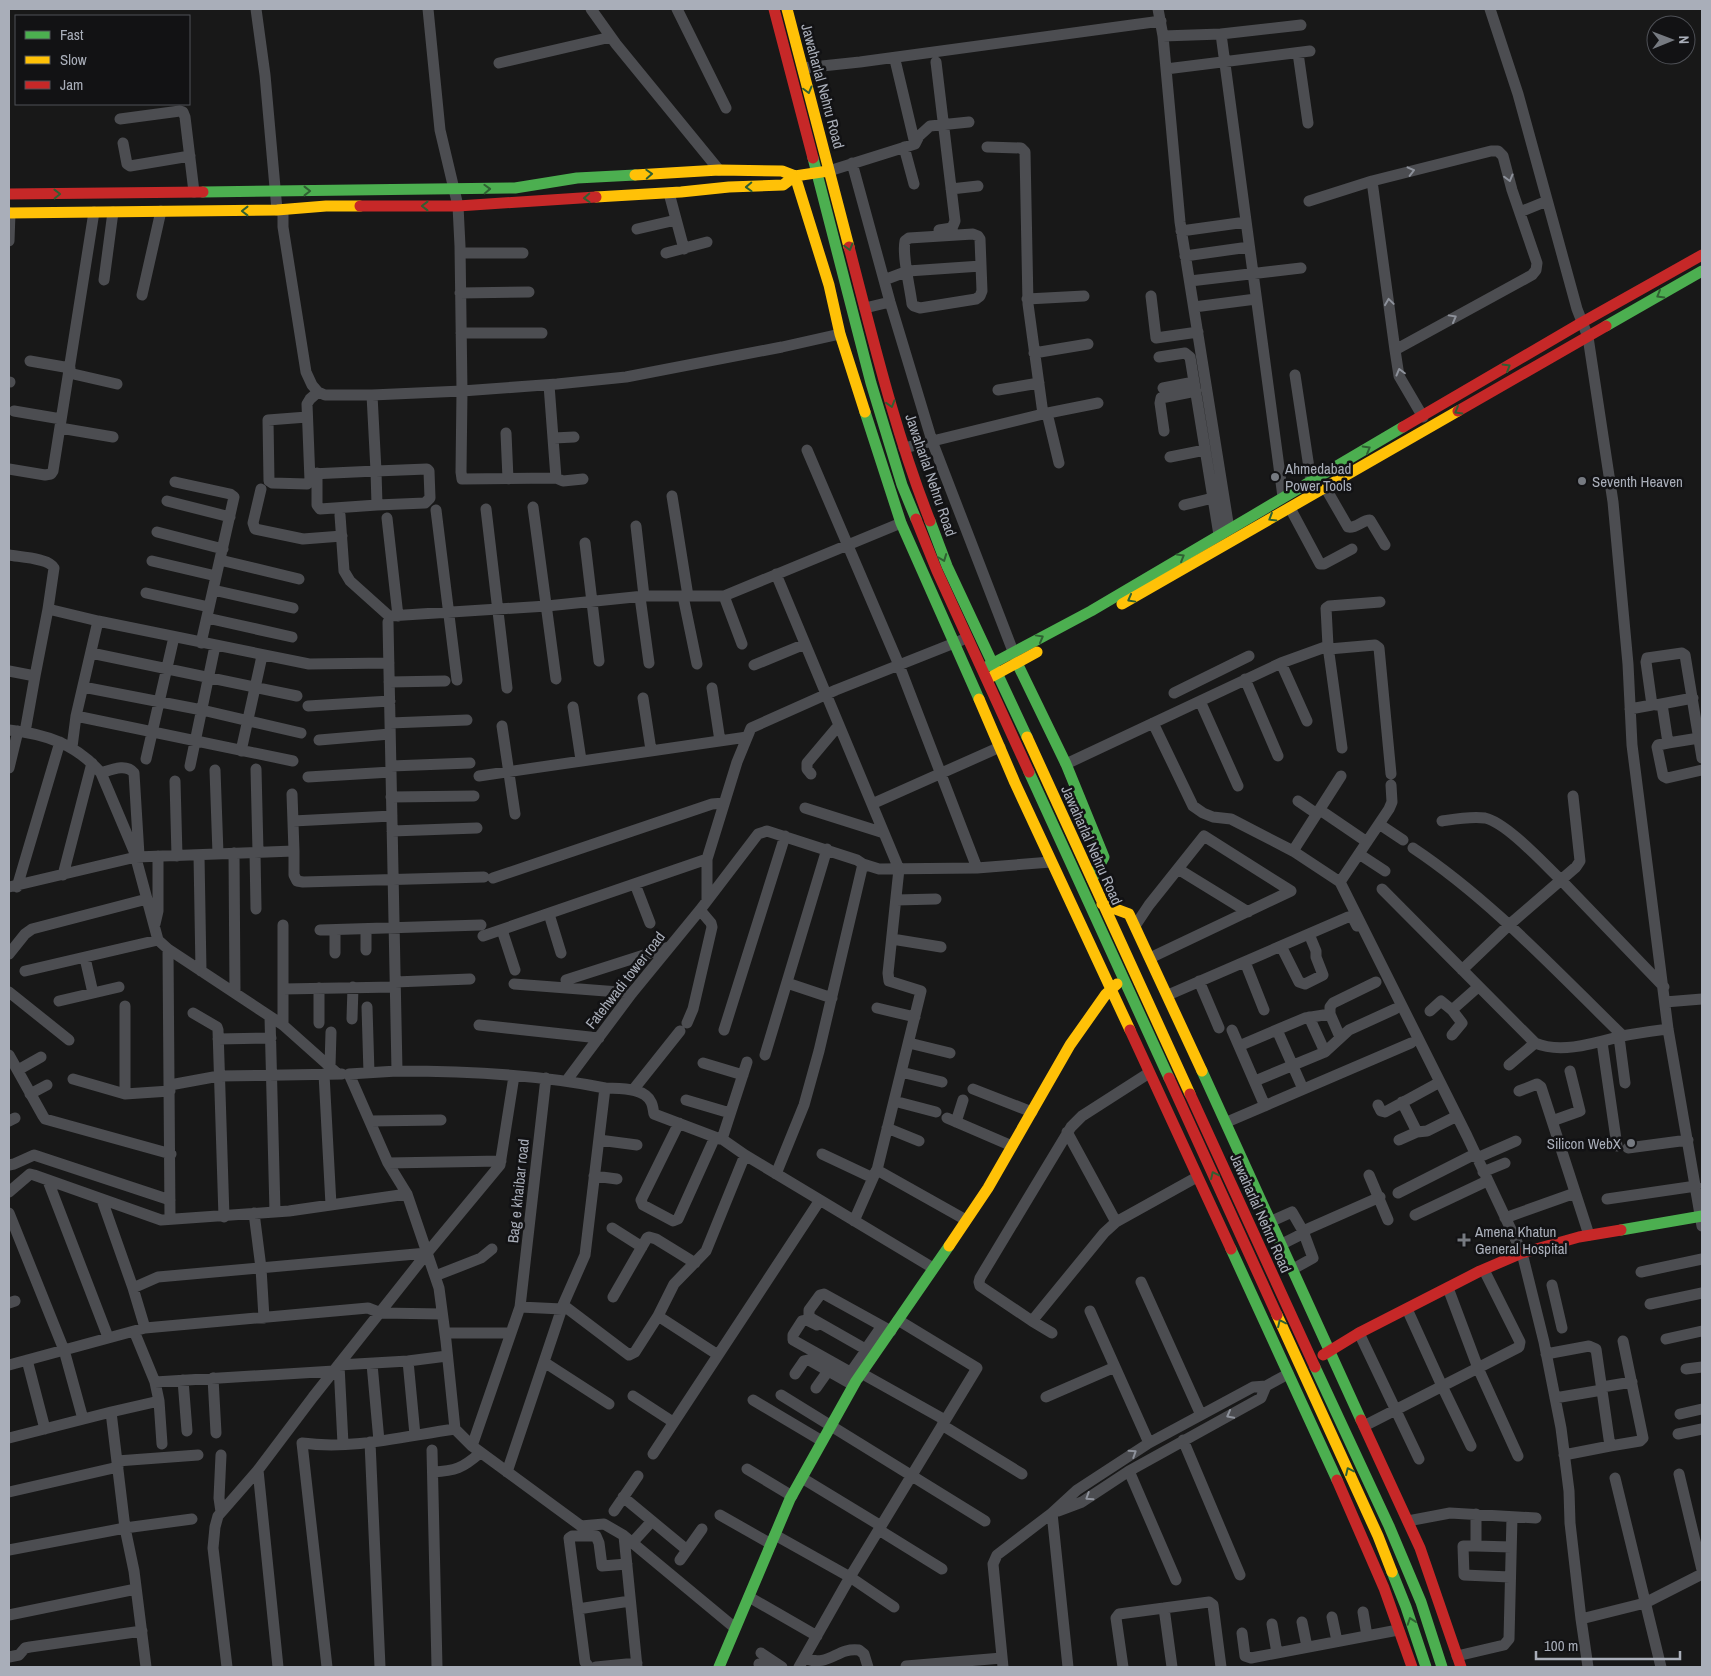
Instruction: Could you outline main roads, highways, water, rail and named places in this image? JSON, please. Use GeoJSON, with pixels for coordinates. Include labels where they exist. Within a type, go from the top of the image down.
{"type":"FeatureCollection","features":[{"type":"Feature","properties":{"kind":"place","name":"Ahmedabad Power Tools"},"geometry":{"type":"Point","coordinates":[1275,477]}},
{"type":"Feature","properties":{"kind":"place","name":"Seventh Heaven"},"geometry":{"type":"Point","coordinates":[1582,481]}},
{"type":"Feature","properties":{"kind":"place","name":"Silicon WebX"},"geometry":{"type":"Point","coordinates":[1631,1143]}},
{"type":"Feature","properties":{"kind":"place","name":"Amena Khatun General Hospital"},"geometry":{"type":"Point","coordinates":[1464,1240]}}]}
